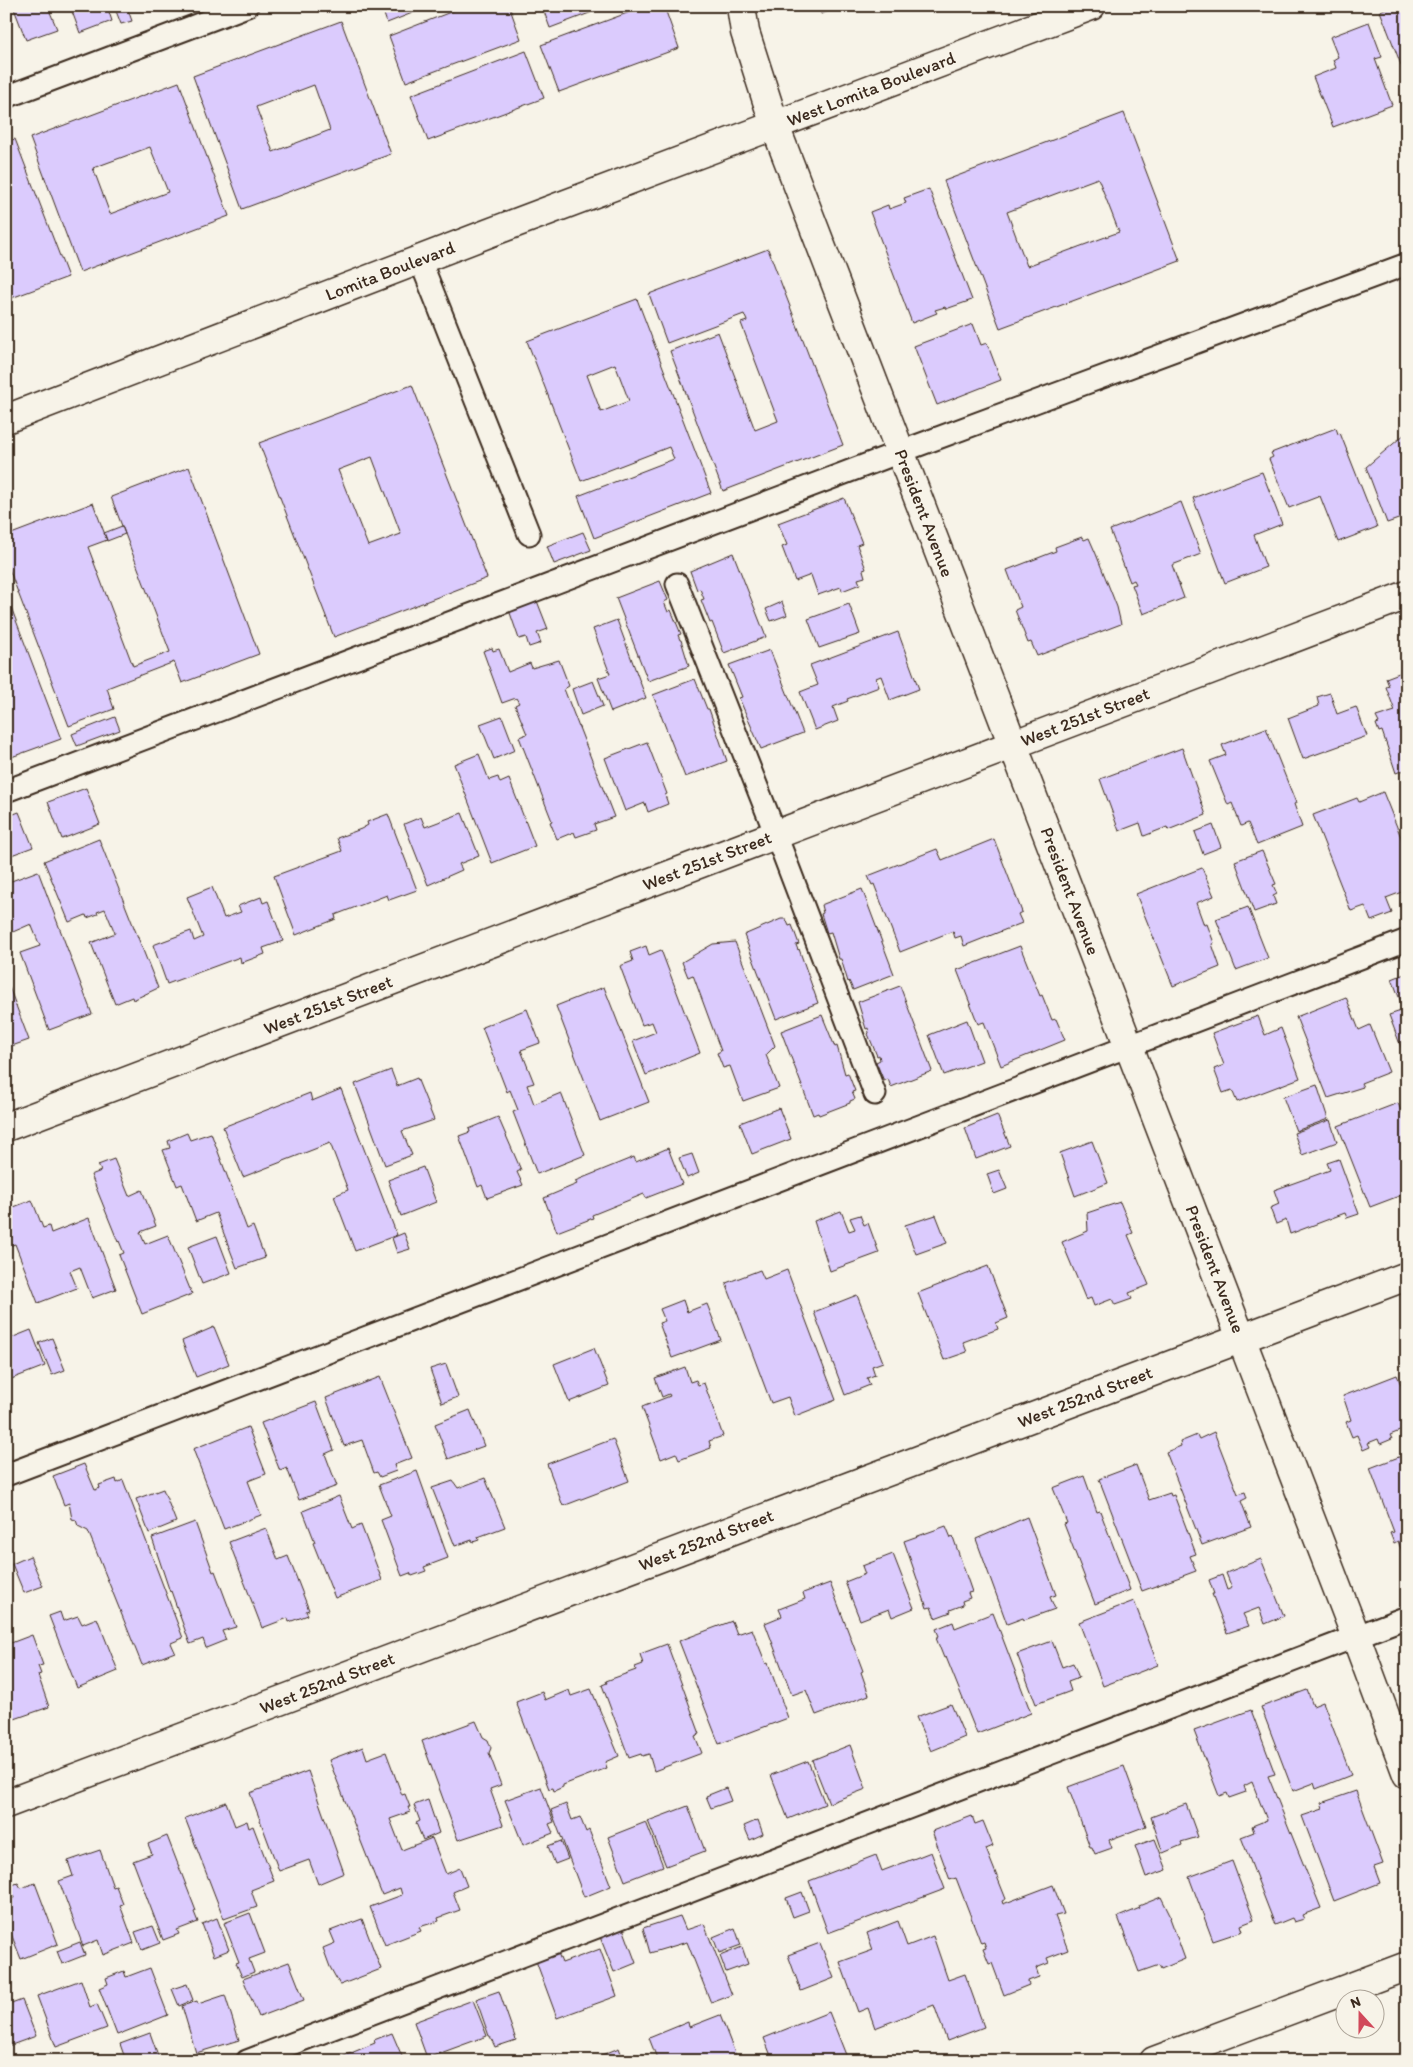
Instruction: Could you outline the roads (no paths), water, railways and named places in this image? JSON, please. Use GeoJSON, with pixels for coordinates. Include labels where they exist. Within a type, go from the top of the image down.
{"type":"FeatureCollection","features":[{"type":"Feature","properties":{"kind":"street","name":"President Avenue"},"geometry":{"type":"LineString","coordinates":[[741,6],[745,32],[775,126],[1242,1338],[1407,1774]]}},
{"type":"Feature","properties":{"kind":"street","name":"West Lomita Boulevard"},"geometry":{"type":"LineString","coordinates":[[775,126],[1091,6]]}},
{"type":"Feature","properties":{"kind":"street","name":"Lomita Boulevard"},"geometry":{"type":"LineString","coordinates":[[6,419],[775,126]]}},
{"type":"Feature","properties":{"kind":"street","name":"West 251st Street"},"geometry":{"type":"LineString","coordinates":[[6,1127],[1407,595]]}},
{"type":"Feature","properties":{"kind":"street","name":"West 252nd Street"},"geometry":{"type":"LineString","coordinates":[[6,1804],[1407,1276]]}},
{"type":"Feature","properties":{"kind":"street"},"geometry":{"type":"LineString","coordinates":[[1154,2061],[1407,1966]]}},
{"type":"Feature","properties":{"kind":"lane"},"geometry":{"type":"LineString","coordinates":[[6,97],[247,6]]}},
{"type":"Feature","properties":{"kind":"lane"},"geometry":{"type":"LineString","coordinates":[[420,260],[529,534]]}},
{"type":"Feature","properties":{"kind":"lane"},"geometry":{"type":"LineString","coordinates":[[6,791],[900,452],[1407,264]]}},
{"type":"Feature","properties":{"kind":"lane"},"geometry":{"type":"LineString","coordinates":[[677,584],[776,835],[874,1094]]}},
{"type":"Feature","properties":{"kind":"lane"},"geometry":{"type":"LineString","coordinates":[[6,1475],[1407,940]]}},
{"type":"Feature","properties":{"kind":"lane"},"geometry":{"type":"LineString","coordinates":[[247,2061],[1407,1617]]}}]}
